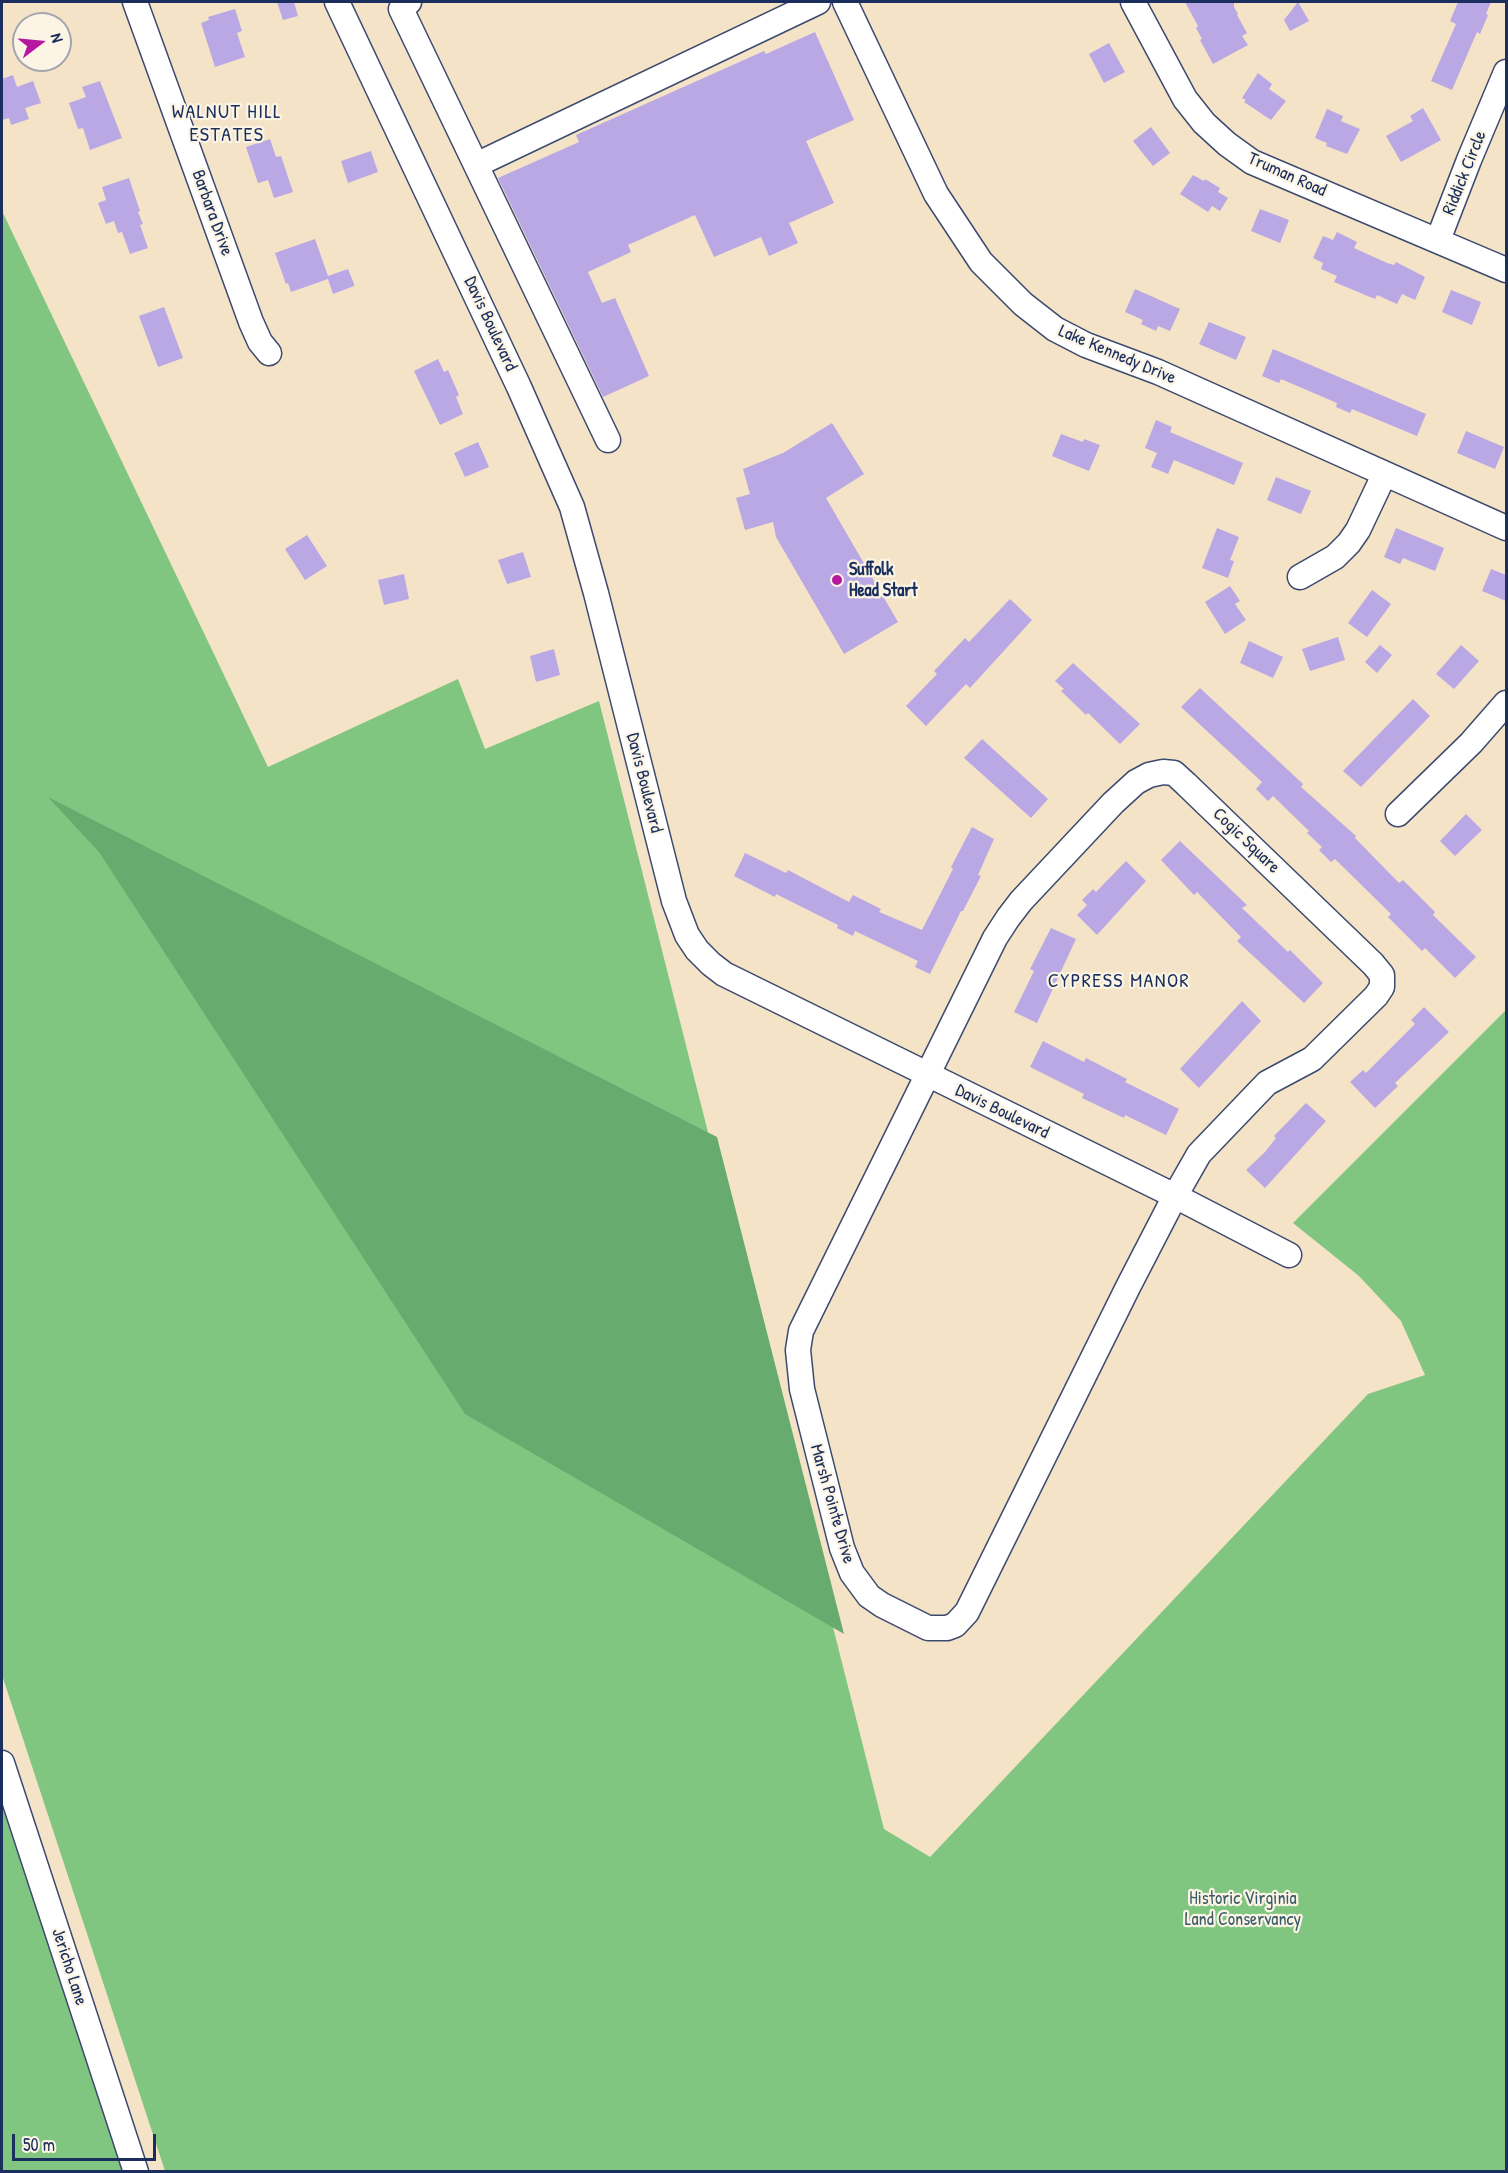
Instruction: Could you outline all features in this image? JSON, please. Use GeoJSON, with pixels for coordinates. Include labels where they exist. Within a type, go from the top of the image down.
{"type":"FeatureCollection","features":[{"type":"Feature","properties":{"kind":"street","name":"Barbara Drive"},"geometry":{"type":"LineString","coordinates":[[135,2],[251,322],[260,342],[269,353]]}},
{"type":"Feature","properties":{"kind":"street","name":"Davis Boulevard"},"geometry":{"type":"LineString","coordinates":[[337,2],[509,366],[572,507],[674,901],[687,935],[697,950],[724,974],[1175,1196],[1289,1255]]}},
{"type":"Feature","properties":{"kind":"street"},"geometry":{"type":"LineString","coordinates":[[409,2],[401,9],[608,440]]}},
{"type":"Feature","properties":{"kind":"street","name":"Lake Kennedy Drive"},"geometry":{"type":"LineString","coordinates":[[845,2],[936,194],[981,262],[1023,304],[1055,329],[1086,345],[1158,372],[1506,528]]}},
{"type":"Feature","properties":{"kind":"street","name":"Truman Road"},"geometry":{"type":"LineString","coordinates":[[1133,2],[1185,99],[1204,123],[1252,162],[1506,270]]}},
{"type":"Feature","properties":{"kind":"street"},"geometry":{"type":"LineString","coordinates":[[476,165],[805,4]]}},
{"type":"Feature","properties":{"kind":"street","name":"Riddick Circle"},"geometry":{"type":"LineString","coordinates":[[1438,240],[1506,72]]}},
{"type":"Feature","properties":{"kind":"street"},"geometry":{"type":"LineString","coordinates":[[1300,577],[1335,557],[1349,543],[1358,530],[1384,475]]}},
{"type":"Feature","properties":{"kind":"street"},"geometry":{"type":"LineString","coordinates":[[1398,814],[1471,743],[1506,703]]}},
{"type":"Feature","properties":{"kind":"street","name":"Cogic Square"},"geometry":{"type":"LineString","coordinates":[[928,1075],[995,938],[1020,901],[1113,803],[1136,782],[1149,775],[1162,772],[1174,773],[1373,964],[1382,975],[1383,982],[1380,992],[1312,1059],[1267,1083],[1204,1148],[1175,1196]]}},
{"type":"Feature","properties":{"kind":"street","name":"Marsh Pointe Drive"},"geometry":{"type":"LineString","coordinates":[[928,1075],[808,1314],[801,1331],[798,1350],[802,1389],[847,1560],[852,1573],[864,1591],[895,1613],[920,1625],[938,1629],[955,1625],[967,1612],[1175,1196]]}},
{"type":"Feature","properties":{"kind":"street","name":"Jericho Lane"},"geometry":{"type":"LineString","coordinates":[[2,1763],[136,2172]]}},
{"type":"Feature","properties":{"kind":"green space","name":"Historic Virginia Land Conservancy"},"geometry":{"type":"Polygon","coordinates":[[[2,211],[268,767],[458,679],[485,749],[599,701],[884,1829],[930,1857],[1368,1394],[1425,1375],[1401,1321],[1359,1276],[1293,1223],[1506,1010],[1506,2171],[165,2171],[2,1675],[2,211]]]}},
{"type":"Feature","properties":{"kind":"green space"},"geometry":{"type":"Polygon","coordinates":[[[48,797],[717,1137],[844,1634],[465,1414],[99,852],[48,797]]]}},
{"type":"Feature","properties":{"kind":"green space"},"geometry":{"type":"Polygon","coordinates":[[[2,1776],[135,2171],[2,2171],[2,1776]]]}},
{"type":"Feature","properties":{"kind":"building"},"geometry":{"type":"Polygon","coordinates":[[[277,2],[294,2],[298,16],[283,20],[277,2]]]}},
{"type":"Feature","properties":{"kind":"building"},"geometry":{"type":"Polygon","coordinates":[[[1185,2],[1234,2],[1237,15],[1247,33],[1242,36],[1248,45],[1213,64],[1200,40],[1202,39],[1196,28],[1198,26],[1185,2]]]}},
{"type":"Feature","properties":{"kind":"building"},"geometry":{"type":"Polygon","coordinates":[[[1298,2],[1309,21],[1290,31],[1284,20],[1298,2]]]}},
{"type":"Feature","properties":{"kind":"building"},"geometry":{"type":"Polygon","coordinates":[[[1458,2],[1491,2],[1480,34],[1477,32],[1452,90],[1431,81],[1456,24],[1450,21],[1458,2]]]}},
{"type":"Feature","properties":{"kind":"building"},"geometry":{"type":"Polygon","coordinates":[[[235,9],[242,31],[237,33],[245,57],[215,67],[201,23],[209,20],[208,17],[235,9]]]}},
{"type":"Feature","properties":{"kind":"building"},"geometry":{"type":"Polygon","coordinates":[[[815,32],[854,120],[806,141],[834,203],[789,223],[798,243],[769,256],[761,237],[714,257],[695,215],[628,245],[631,252],[588,272],[602,303],[615,298],[649,376],[603,397],[498,178],[579,142],[576,135],[764,51],[766,54],[815,32]]]}},
{"type":"Feature","properties":{"kind":"building"},"geometry":{"type":"Polygon","coordinates":[[[1109,43],[1125,72],[1104,83],[1089,54],[1109,43]]]}},
{"type":"Feature","properties":{"kind":"building"},"geometry":{"type":"Polygon","coordinates":[[[1258,73],[1272,84],[1269,89],[1286,101],[1271,120],[1244,102],[1246,100],[1242,98],[1258,73]]]}},
{"type":"Feature","properties":{"kind":"building"},"geometry":{"type":"Polygon","coordinates":[[[13,75],[17,87],[33,81],[41,103],[25,108],[29,119],[11,125],[9,118],[2,120],[2,79],[13,75]]]}},
{"type":"Feature","properties":{"kind":"building"},"geometry":{"type":"Polygon","coordinates":[[[100,81],[122,138],[90,150],[83,128],[78,129],[69,103],[86,97],[82,87],[100,81]]]}},
{"type":"Feature","properties":{"kind":"building"},"geometry":{"type":"Polygon","coordinates":[[[1423,108],[1441,140],[1401,162],[1386,136],[1413,121],[1410,116],[1423,108]]]}},
{"type":"Feature","properties":{"kind":"building"},"geometry":{"type":"Polygon","coordinates":[[[1327,109],[1343,116],[1341,121],[1360,129],[1347,154],[1326,146],[1327,143],[1315,138],[1327,109]]]}},
{"type":"Feature","properties":{"kind":"building"},"geometry":{"type":"Polygon","coordinates":[[[1151,127],[1170,153],[1153,166],[1133,141],[1151,127]]]}},
{"type":"Feature","properties":{"kind":"building"},"geometry":{"type":"Polygon","coordinates":[[[270,139],[276,157],[281,156],[293,192],[274,198],[268,180],[258,183],[246,147],[270,139]]]}},
{"type":"Feature","properties":{"kind":"building"},"geometry":{"type":"Polygon","coordinates":[[[371,151],[378,172],[348,183],[341,161],[371,151]]]}},
{"type":"Feature","properties":{"kind":"building"},"geometry":{"type":"Polygon","coordinates":[[[1193,175],[1220,188],[1218,192],[1228,198],[1220,211],[1212,206],[1208,212],[1180,194],[1193,175]]]}},
{"type":"Feature","properties":{"kind":"building"},"geometry":{"type":"Polygon","coordinates":[[[129,178],[140,211],[138,212],[143,224],[140,225],[148,248],[130,254],[122,232],[118,233],[114,221],[106,224],[98,203],[106,200],[102,187],[129,178]]]}},
{"type":"Feature","properties":{"kind":"building"},"geometry":{"type":"Polygon","coordinates":[[[1260,209],[1289,220],[1280,243],[1251,231],[1260,209]]]}},
{"type":"Feature","properties":{"kind":"building"},"geometry":{"type":"Polygon","coordinates":[[[1337,232],[1357,242],[1354,248],[1387,263],[1394,265],[1396,262],[1425,277],[1415,300],[1402,294],[1397,304],[1377,295],[1375,299],[1334,282],[1337,276],[1321,269],[1323,263],[1313,258],[1323,236],[1333,240],[1337,232]]]}},
{"type":"Feature","properties":{"kind":"building"},"geometry":{"type":"Polygon","coordinates":[[[315,239],[328,276],[348,269],[354,286],[333,294],[328,279],[291,292],[275,253],[315,239]]]}},
{"type":"Feature","properties":{"kind":"building"},"geometry":{"type":"Polygon","coordinates":[[[1135,289],[1180,309],[1170,331],[1158,326],[1156,331],[1141,324],[1143,320],[1125,312],[1135,289]]]}},
{"type":"Feature","properties":{"kind":"building"},"geometry":{"type":"Polygon","coordinates":[[[1451,290],[1481,302],[1472,325],[1442,312],[1451,290]]]}},
{"type":"Feature","properties":{"kind":"building"},"geometry":{"type":"Polygon","coordinates":[[[164,307],[183,358],[158,367],[139,316],[164,307]]]}},
{"type":"Feature","properties":{"kind":"building"},"geometry":{"type":"Polygon","coordinates":[[[1209,322],[1246,337],[1236,360],[1199,344],[1209,322]]]}},
{"type":"Feature","properties":{"kind":"building"},"geometry":{"type":"Polygon","coordinates":[[[1273,349],[1426,414],[1417,436],[1352,409],[1350,413],[1336,407],[1337,403],[1281,379],[1279,383],[1262,376],[1273,349]]]}},
{"type":"Feature","properties":{"kind":"building"},"geometry":{"type":"Polygon","coordinates":[[[438,359],[444,372],[448,370],[459,395],[456,397],[463,414],[440,425],[414,371],[438,359]]]}},
{"type":"Feature","properties":{"kind":"building"},"geometry":{"type":"Polygon","coordinates":[[[1156,420],[1172,427],[1170,432],[1243,463],[1234,485],[1174,460],[1168,474],[1151,467],[1157,453],[1145,448],[1156,420]]]}},
{"type":"Feature","properties":{"kind":"building","name":"Suffolk Head Start"},"geometry":{"type":"Polygon","coordinates":[[[832,423],[864,474],[826,498],[898,622],[844,654],[776,537],[773,522],[745,530],[736,498],[750,494],[743,469],[783,453],[832,423]]]}},
{"type":"Feature","properties":{"kind":"building"},"geometry":{"type":"Polygon","coordinates":[[[1466,431],[1504,447],[1495,469],[1457,453],[1466,431]]]}},
{"type":"Feature","properties":{"kind":"building"},"geometry":{"type":"Polygon","coordinates":[[[1061,434],[1100,445],[1089,471],[1052,456],[1061,434]]]}},
{"type":"Feature","properties":{"kind":"building"},"geometry":{"type":"Polygon","coordinates":[[[478,442],[489,467],[465,477],[454,453],[478,442]]]}},
{"type":"Feature","properties":{"kind":"building"},"geometry":{"type":"Polygon","coordinates":[[[1276,477],[1311,491],[1301,514],[1267,500],[1276,477]]]}},
{"type":"Feature","properties":{"kind":"building"},"geometry":{"type":"Polygon","coordinates":[[[1217,528],[1239,537],[1230,560],[1234,561],[1228,578],[1202,568],[1217,528]]]}},
{"type":"Feature","properties":{"kind":"building"},"geometry":{"type":"Polygon","coordinates":[[[1396,528],[1444,548],[1435,571],[1403,558],[1400,564],[1384,557],[1396,528]]]}},
{"type":"Feature","properties":{"kind":"building"},"geometry":{"type":"Polygon","coordinates":[[[307,535],[327,566],[305,580],[285,549],[307,535]]]}},
{"type":"Feature","properties":{"kind":"building"},"geometry":{"type":"Polygon","coordinates":[[[523,552],[531,577],[507,584],[498,560],[523,552]]]}},
{"type":"Feature","properties":{"kind":"building"},"geometry":{"type":"Polygon","coordinates":[[[1491,569],[1506,575],[1506,601],[1482,591],[1491,569]]]}},
{"type":"Feature","properties":{"kind":"building"},"geometry":{"type":"Polygon","coordinates":[[[404,574],[409,599],[384,605],[378,580],[404,574]]]}},
{"type":"Feature","properties":{"kind":"building"},"geometry":{"type":"Polygon","coordinates":[[[1230,586],[1240,601],[1235,604],[1246,620],[1225,634],[1205,602],[1230,586]]]}},
{"type":"Feature","properties":{"kind":"building"},"geometry":{"type":"Polygon","coordinates":[[[1372,590],[1391,604],[1367,637],[1348,623],[1372,590]]]}},
{"type":"Feature","properties":{"kind":"building"},"geometry":{"type":"Polygon","coordinates":[[[1010,599],[1032,620],[970,688],[966,684],[926,726],[906,706],[937,674],[934,671],[965,638],[969,642],[1010,599]]]}},
{"type":"Feature","properties":{"kind":"building"},"geometry":{"type":"Polygon","coordinates":[[[1338,637],[1345,660],[1310,671],[1302,649],[1338,637]]]}},
{"type":"Feature","properties":{"kind":"building"},"geometry":{"type":"Polygon","coordinates":[[[1249,641],[1283,657],[1273,678],[1240,663],[1249,641]]]}},
{"type":"Feature","properties":{"kind":"building"},"geometry":{"type":"Polygon","coordinates":[[[1380,645],[1392,655],[1377,673],[1365,662],[1380,645]]]}},
{"type":"Feature","properties":{"kind":"building"},"geometry":{"type":"Polygon","coordinates":[[[1461,645],[1479,661],[1454,689],[1436,674],[1461,645]]]}},
{"type":"Feature","properties":{"kind":"building"},"geometry":{"type":"Polygon","coordinates":[[[554,649],[560,675],[536,682],[530,656],[554,649]]]}},
{"type":"Feature","properties":{"kind":"building"},"geometry":{"type":"Polygon","coordinates":[[[1073,663],[1140,724],[1120,744],[1061,691],[1064,689],[1055,681],[1073,663]]]}},
{"type":"Feature","properties":{"kind":"building"},"geometry":{"type":"Polygon","coordinates":[[[1200,688],[1303,784],[1301,787],[1356,836],[1355,838],[1399,883],[1403,880],[1435,912],[1433,915],[1476,957],[1455,978],[1425,948],[1422,951],[1388,917],[1391,914],[1335,859],[1331,862],[1319,850],[1322,847],[1307,833],[1309,831],[1273,796],[1268,801],[1256,789],[1262,782],[1181,707],[1200,688]]]}},
{"type":"Feature","properties":{"kind":"building"},"geometry":{"type":"Polygon","coordinates":[[[1413,699],[1430,716],[1361,787],[1343,771],[1413,699]]]}},
{"type":"Feature","properties":{"kind":"building"},"geometry":{"type":"Polygon","coordinates":[[[982,739],[1048,799],[1031,818],[964,758],[982,739]]]}},
{"type":"Feature","properties":{"kind":"building"},"geometry":{"type":"Polygon","coordinates":[[[1466,814],[1482,830],[1455,856],[1440,841],[1466,814]]]}},
{"type":"Feature","properties":{"kind":"building"},"geometry":{"type":"Polygon","coordinates":[[[972,827],[994,839],[978,875],[981,876],[930,974],[915,967],[918,961],[855,931],[853,936],[837,928],[838,925],[734,876],[745,853],[786,873],[788,870],[849,902],[853,895],[881,909],[879,912],[922,930],[972,827]]]}},
{"type":"Feature","properties":{"kind":"building"},"geometry":{"type":"Polygon","coordinates":[[[1180,841],[1247,905],[1242,908],[1323,983],[1304,1003],[1237,941],[1241,937],[1197,892],[1194,895],[1161,860],[1180,841]]]}},
{"type":"Feature","properties":{"kind":"building"},"geometry":{"type":"Polygon","coordinates":[[[1126,861],[1146,881],[1097,935],[1077,915],[1087,905],[1082,900],[1093,889],[1096,892],[1126,861]]]}},
{"type":"Feature","properties":{"kind":"building"},"geometry":{"type":"Polygon","coordinates":[[[1051,928],[1076,939],[1037,1023],[1014,1012],[1034,971],[1030,969],[1051,928]]]}},
{"type":"Feature","properties":{"kind":"building"},"geometry":{"type":"Polygon","coordinates":[[[1242,1001],[1261,1021],[1199,1088],[1180,1069],[1242,1001]]]}},
{"type":"Feature","properties":{"kind":"building"},"geometry":{"type":"Polygon","coordinates":[[[1424,1007],[1449,1032],[1395,1083],[1398,1086],[1375,1108],[1350,1082],[1363,1070],[1366,1073],[1415,1024],[1411,1020],[1424,1007]]]}},
{"type":"Feature","properties":{"kind":"building"},"geometry":{"type":"Polygon","coordinates":[[[1043,1041],[1084,1062],[1086,1058],[1127,1079],[1125,1082],[1179,1109],[1166,1135],[1082,1098],[1084,1094],[1030,1067],[1043,1041]]]}},
{"type":"Feature","properties":{"kind":"building"},"geometry":{"type":"Polygon","coordinates":[[[1306,1103],[1326,1121],[1265,1188],[1246,1170],[1265,1152],[1276,1138],[1274,1136],[1306,1103]]]}},
{"type":"Feature","properties":{"kind":"place","name":"Suffolk Head Start"},"geometry":{"type":"Point","coordinates":[837,580]}},
{"type":"Feature","properties":{"kind":"district","name":"WALNUT HILL ESTATES"},"geometry":{"type":"Point","coordinates":[227,124]}},
{"type":"Feature","properties":{"kind":"district","name":"CYPRESS MANOR"},"geometry":{"type":"Point","coordinates":[1119,982]}}]}
